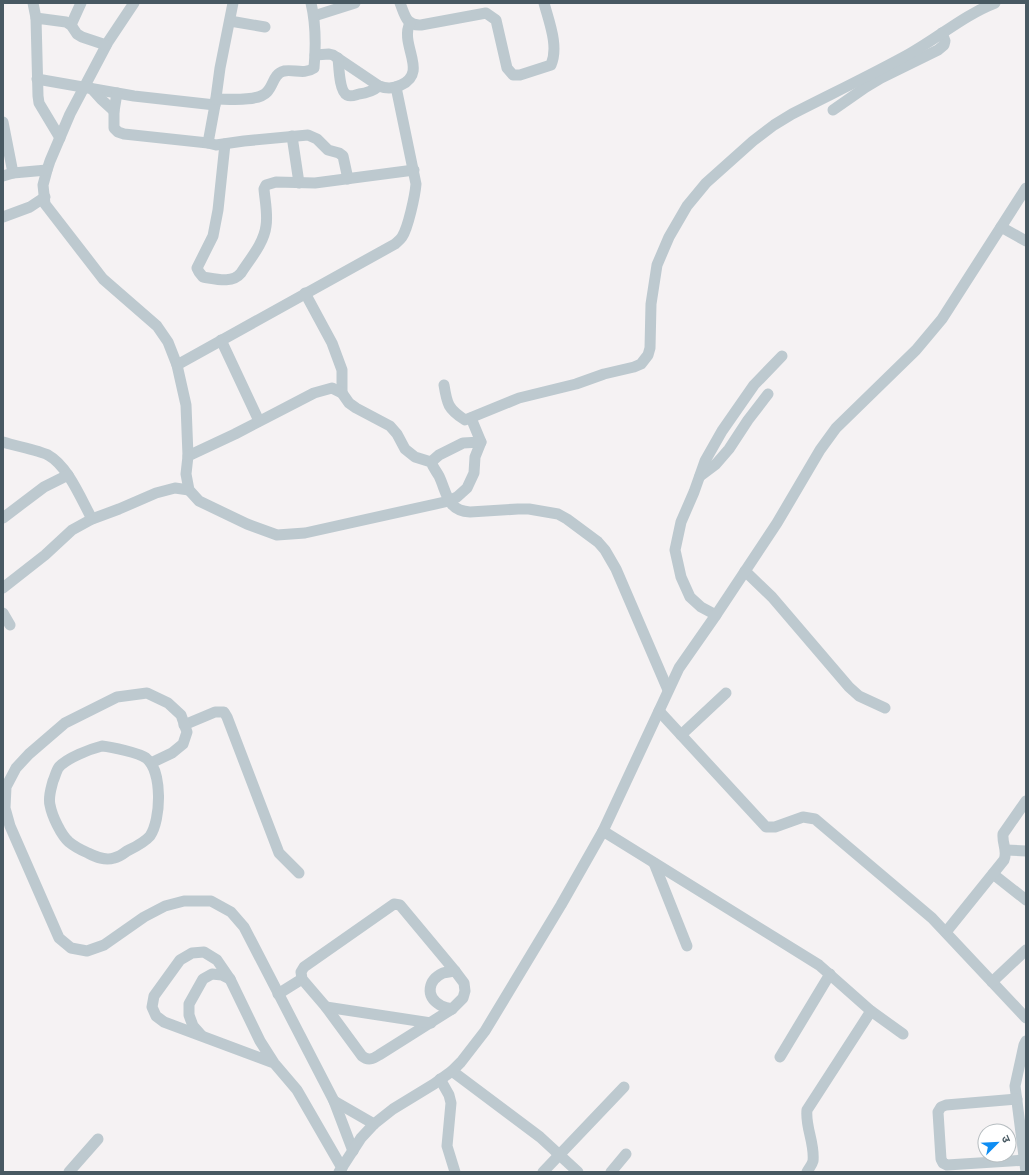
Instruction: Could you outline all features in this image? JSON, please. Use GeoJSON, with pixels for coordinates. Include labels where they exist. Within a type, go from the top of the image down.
{"type":"FeatureCollection","features":[{"type":"Feature","properties":{"kind":"street"},"geometry":{"type":"LineString","coordinates":[[33,3],[36,18],[37,89],[39,103],[60,138]]}},
{"type":"Feature","properties":{"kind":"street"},"geometry":{"type":"LineString","coordinates":[[71,25],[81,3]]}},
{"type":"Feature","properties":{"kind":"street"},"geometry":{"type":"LineString","coordinates":[[134,3],[106,45],[88,89],[70,114],[50,160],[44,185],[45,204],[103,279],[157,326],[168,342],[177,364],[186,405],[188,456],[186,474],[190,490],[199,501],[247,524],[277,535],[305,532],[449,501],[457,497],[467,488],[474,473],[475,457],[481,442],[471,418]]}},
{"type":"Feature","properties":{"kind":"street"},"geometry":{"type":"LineString","coordinates":[[208,143],[233,3]]}},
{"type":"Feature","properties":{"kind":"street"},"geometry":{"type":"LineString","coordinates":[[37,79],[117,93],[215,102],[257,97],[267,93],[279,73],[286,71],[304,72],[310,71],[314,68],[314,16],[312,3]]}},
{"type":"Feature","properties":{"kind":"street"},"geometry":{"type":"LineString","coordinates":[[314,16],[355,3]]}},
{"type":"Feature","properties":{"kind":"street"},"geometry":{"type":"LineString","coordinates":[[400,3],[406,18],[415,26],[486,12],[496,20],[507,68],[513,75],[520,75],[551,65],[554,58],[553,38],[544,3]]}},
{"type":"Feature","properties":{"kind":"street"},"geometry":{"type":"LineString","coordinates":[[444,385],[449,406],[453,412],[465,420],[519,398],[576,384],[604,374],[641,364],[648,355],[650,348],[650,304],[657,265],[669,237],[687,206],[706,182],[753,140],[774,125],[792,114],[909,54],[984,7],[995,3]]}},
{"type":"Feature","properties":{"kind":"street"},"geometry":{"type":"LineString","coordinates":[[36,18],[61,21],[71,25],[77,34],[82,37],[106,45]]}},
{"type":"Feature","properties":{"kind":"street"},"geometry":{"type":"LineString","coordinates":[[230,21],[265,27]]}},
{"type":"Feature","properties":{"kind":"street"},"geometry":{"type":"LineString","coordinates":[[315,55],[329,54],[338,58],[379,86],[385,88],[396,88],[411,79],[413,74],[414,68],[406,30],[410,23]]}},
{"type":"Feature","properties":{"kind":"street"},"geometry":{"type":"LineString","coordinates":[[833,110],[881,78],[938,50],[944,45],[945,41],[942,34]]}},
{"type":"Feature","properties":{"kind":"street"},"geometry":{"type":"LineString","coordinates":[[338,58],[342,87],[347,95],[353,96],[369,93],[379,86]]}},
{"type":"Feature","properties":{"kind":"street"},"geometry":{"type":"LineString","coordinates":[[177,364],[395,244],[401,238],[405,232],[416,184],[396,88]]}},
{"type":"Feature","properties":{"kind":"street"},"geometry":{"type":"LineString","coordinates":[[88,89],[114,111]]}},
{"type":"Feature","properties":{"kind":"street"},"geometry":{"type":"LineString","coordinates":[[117,93],[114,111],[114,128],[118,132],[216,145],[292,136],[313,136],[328,150],[339,153],[344,160],[348,179]]}},
{"type":"Feature","properties":{"kind":"street"},"geometry":{"type":"LineString","coordinates":[[3,122],[8,175],[48,170]]}},
{"type":"Feature","properties":{"kind":"street"},"geometry":{"type":"LineString","coordinates":[[292,136],[299,183]]}},
{"type":"Feature","properties":{"kind":"street"},"geometry":{"type":"LineString","coordinates":[[225,144],[218,210],[213,236],[197,268],[203,277],[232,280],[238,277],[265,232],[264,189],[266,185],[276,182],[315,183],[414,170]]}},
{"type":"Feature","properties":{"kind":"street"},"geometry":{"type":"LineString","coordinates":[[274,1062],[164,1022],[156,1016],[152,1007],[154,996],[180,960],[192,952],[204,952],[217,960],[230,979],[260,1041],[274,1062],[297,1090],[340,1170],[361,1138],[374,1124],[393,1109],[452,1071],[461,1062],[485,1031],[561,905],[603,831],[679,668],[777,523],[820,450],[836,428],[916,350],[942,319],[1026,188]]}},
{"type":"Feature","properties":{"kind":"street"},"geometry":{"type":"LineString","coordinates":[[3,217],[30,207],[45,198]]}},
{"type":"Feature","properties":{"kind":"street"},"geometry":{"type":"LineString","coordinates":[[1001,227],[1026,241]]}},
{"type":"Feature","properties":{"kind":"street"},"geometry":{"type":"LineString","coordinates":[[305,293],[332,343],[342,370],[342,393]]}},
{"type":"Feature","properties":{"kind":"street"},"geometry":{"type":"LineString","coordinates":[[222,340],[259,421]]}},
{"type":"Feature","properties":{"kind":"street"},"geometry":{"type":"LineString","coordinates":[[716,615],[701,607],[690,597],[681,577],[675,550],[681,522],[705,461],[718,437],[744,397],[782,356]]}},
{"type":"Feature","properties":{"kind":"street"},"geometry":{"type":"LineString","coordinates":[[188,456],[314,393],[332,388],[342,393],[349,403],[356,408],[390,426],[397,434],[405,449],[415,457],[430,462],[439,476],[449,501],[456,508],[463,512],[529,509],[558,514],[598,542],[605,550],[616,569],[668,690]]}},
{"type":"Feature","properties":{"kind":"street"},"geometry":{"type":"LineString","coordinates":[[700,476],[716,464],[729,449],[748,420],[768,394]]}},
{"type":"Feature","properties":{"kind":"street"},"geometry":{"type":"LineString","coordinates":[[3,442],[47,454],[56,460],[68,475],[92,519]]}},
{"type":"Feature","properties":{"kind":"street"},"geometry":{"type":"LineString","coordinates":[[430,462],[440,455],[464,443],[481,442]]}},
{"type":"Feature","properties":{"kind":"street"},"geometry":{"type":"LineString","coordinates":[[3,518],[44,487],[68,475]]}},
{"type":"Feature","properties":{"kind":"street"},"geometry":{"type":"LineString","coordinates":[[3,587],[45,555],[72,530],[92,519],[162,491],[175,488],[190,490]]}},
{"type":"Feature","properties":{"kind":"street"},"geometry":{"type":"LineString","coordinates":[[745,571],[772,597],[849,687],[859,696],[885,708]]}},
{"type":"Feature","properties":{"kind":"street"},"geometry":{"type":"LineString","coordinates":[[3,613],[10,624]]}},
{"type":"Feature","properties":{"kind":"street"},"geometry":{"type":"LineString","coordinates":[[151,763],[172,753],[182,744],[187,732],[181,716],[168,703],[146,693],[117,697],[65,723],[29,754],[16,768],[6,787],[5,808],[10,826],[59,938],[72,948],[87,951],[104,945],[144,917],[165,906],[184,901],[210,901],[231,912],[244,927],[334,1101],[353,1151]]}},
{"type":"Feature","properties":{"kind":"street"},"geometry":{"type":"LineString","coordinates":[[681,735],[726,693]]}},
{"type":"Feature","properties":{"kind":"street"},"geometry":{"type":"LineString","coordinates":[[659,711],[766,826],[775,827],[803,817],[815,819],[932,918],[1026,1018]]}},
{"type":"Feature","properties":{"kind":"street"},"geometry":{"type":"LineString","coordinates":[[184,725],[215,712],[224,712],[279,853],[299,873]]}},
{"type":"Feature","properties":{"kind":"street"},"geometry":{"type":"LineString","coordinates":[[102,746],[140,755],[151,763],[159,784],[159,797],[154,830],[148,838],[141,844],[115,858],[106,859],[75,847],[68,841],[60,831],[50,804],[50,792],[58,768],[65,762],[93,748],[102,746]]}},
{"type":"Feature","properties":{"kind":"street"},"geometry":{"type":"LineString","coordinates":[[946,932],[1004,860],[1006,850],[1003,834],[1026,801]]}},
{"type":"Feature","properties":{"kind":"street"},"geometry":{"type":"LineString","coordinates":[[603,831],[819,965],[871,1011],[903,1034]]}},
{"type":"Feature","properties":{"kind":"street"},"geometry":{"type":"LineString","coordinates":[[1006,850],[1026,851]]}},
{"type":"Feature","properties":{"kind":"street"},"geometry":{"type":"LineString","coordinates":[[654,863],[687,946]]}},
{"type":"Feature","properties":{"kind":"street"},"geometry":{"type":"LineString","coordinates":[[994,874],[1026,900]]}},
{"type":"Feature","properties":{"kind":"street"},"geometry":{"type":"LineString","coordinates":[[394,904],[400,905],[455,971],[464,983],[465,991],[463,998],[452,1009],[374,1059],[366,1059],[362,1056],[302,979],[300,972],[304,967],[394,904]]}},
{"type":"Feature","properties":{"kind":"street"},"geometry":{"type":"LineString","coordinates":[[992,982],[1026,950]]}},
{"type":"Feature","properties":{"kind":"street"},"geometry":{"type":"LineString","coordinates":[[452,1009],[441,1006],[433,999],[430,990],[433,980],[443,973],[455,971]]}},
{"type":"Feature","properties":{"kind":"street"},"geometry":{"type":"LineString","coordinates":[[201,1035],[193,1026],[189,1015],[189,1004],[203,979],[212,974],[222,975],[230,979]]}},
{"type":"Feature","properties":{"kind":"street"},"geometry":{"type":"LineString","coordinates":[[780,1057],[830,974]]}},
{"type":"Feature","properties":{"kind":"street"},"geometry":{"type":"LineString","coordinates":[[278,994],[302,979]]}},
{"type":"Feature","properties":{"kind":"street"},"geometry":{"type":"LineString","coordinates":[[326,1008],[431,1023]]}},
{"type":"Feature","properties":{"kind":"street"},"geometry":{"type":"LineString","coordinates":[[807,1172],[813,1162],[813,1150],[806,1119],[807,1110],[871,1011]]}},
{"type":"Feature","properties":{"kind":"street"},"geometry":{"type":"LineString","coordinates":[[1026,1041],[1016,1086],[1026,1172]]}},
{"type":"Feature","properties":{"kind":"street"},"geometry":{"type":"LineString","coordinates":[[452,1071],[540,1137],[578,1172]]}},
{"type":"Feature","properties":{"kind":"street"},"geometry":{"type":"LineString","coordinates":[[440,1079],[449,1095],[451,1103],[447,1146],[455,1172]]}},
{"type":"Feature","properties":{"kind":"street"},"geometry":{"type":"LineString","coordinates":[[543,1172],[624,1087]]}},
{"type":"Feature","properties":{"kind":"street"},"geometry":{"type":"LineString","coordinates":[[1017,1099],[946,1105],[941,1107],[938,1112],[941,1159],[943,1163],[947,1165],[1025,1160]]}},
{"type":"Feature","properties":{"kind":"street"},"geometry":{"type":"LineString","coordinates":[[334,1101],[374,1124]]}},
{"type":"Feature","properties":{"kind":"street"},"geometry":{"type":"LineString","coordinates":[[69,1172],[98,1139]]}},
{"type":"Feature","properties":{"kind":"street"},"geometry":{"type":"LineString","coordinates":[[611,1172],[626,1154]]}}]}
